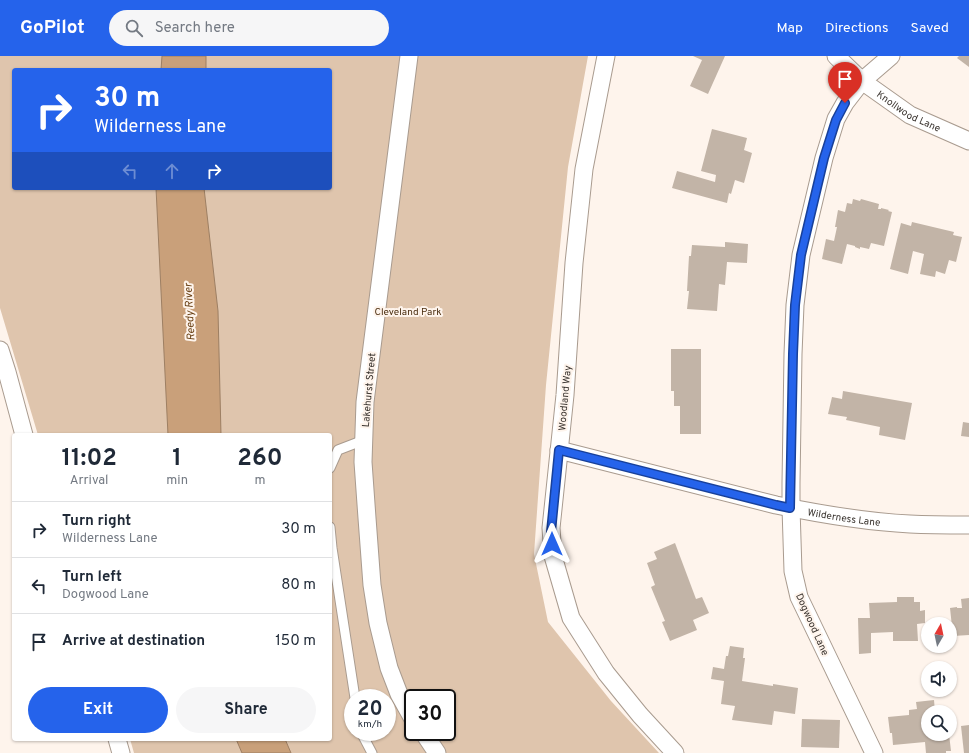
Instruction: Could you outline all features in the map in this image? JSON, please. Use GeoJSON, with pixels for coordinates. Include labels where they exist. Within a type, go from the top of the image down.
{"type":"FeatureCollection","features":[{"type":"Feature","properties":{"kind":"street","name":"Lakehurst Street"},"geometry":{"type":"LineString","coordinates":[[404,703],[389,668],[378,623],[372,586],[363,462],[365,402],[409,56]]}},
{"type":"Feature","properties":{"kind":"street","name":"Woodland Way"},"geometry":{"type":"LineString","coordinates":[[606,56],[584,168],[574,263],[565,395],[551,532],[553,556],[571,618],[606,673],[640,715],[675,753]]}},
{"type":"Feature","properties":{"kind":"street","name":"Knollwood Lane"},"geometry":{"type":"LineString","coordinates":[[836,56],[862,81],[910,115],[969,141]]}},
{"type":"Feature","properties":{"kind":"street","name":"Dogwood Lane"},"geometry":{"type":"LineString","coordinates":[[874,753],[800,596],[793,571],[790,508],[793,354],[795,305],[801,255],[824,158],[836,120],[845,103],[862,81],[891,56]]}},
{"type":"Feature","properties":{"kind":"street"},"geometry":{"type":"LineString","coordinates":[[0,350],[23,433]]}},
{"type":"Feature","properties":{"kind":"street","name":"Wilderness Lane"},"geometry":{"type":"LineString","coordinates":[[559,450],[790,508],[861,520],[911,524],[969,525]]}},
{"type":"Feature","properties":{"kind":"street"},"geometry":{"type":"LineString","coordinates":[[118,741],[121,753]]}},
{"type":"Feature","properties":{"kind":"street"},"geometry":{"type":"LineString","coordinates":[[428,741],[437,753]]}},
{"type":"Feature","properties":{"kind":"lane"},"geometry":{"type":"LineString","coordinates":[[332,464],[338,450],[364,440]]}},
{"type":"Feature","properties":{"kind":"lane"},"geometry":{"type":"LineString","coordinates":[[332,548],[354,689]]}},
{"type":"Feature","properties":{"kind":"lane"},"geometry":{"type":"LineString","coordinates":[[366,741],[372,753]]}},
{"type":"Feature","properties":{"kind":"green space","name":"Cleveland Park"},"geometry":{"type":"Polygon","coordinates":[[[0,56],[588,56],[568,167],[546,385],[534,554],[548,622],[611,701],[659,753],[134,753],[131,741],[332,741],[332,433],[37,433],[0,308],[0,56]]]}},
{"type":"Feature","properties":{"kind":"water"},"geometry":{"type":"Polygon","coordinates":[[[162,56],[206,56],[206,68],[161,68],[162,56]]]}},
{"type":"Feature","properties":{"kind":"water","name":"Reedy River"},"geometry":{"type":"Polygon","coordinates":[[[156,190],[204,190],[218,311],[221,433],[168,433],[156,190]]]}},
{"type":"Feature","properties":{"kind":"water"},"geometry":{"type":"Polygon","coordinates":[[[237,741],[286,741],[291,753],[242,753],[237,741]]]}},
{"type":"Feature","properties":{"kind":"building"},"geometry":{"type":"Polygon","coordinates":[[[693,56],[725,56],[708,94],[690,86],[702,60],[693,56]]]}},
{"type":"Feature","properties":{"kind":"building"},"geometry":{"type":"Polygon","coordinates":[[[959,56],[969,56],[969,67],[957,58],[959,56]]]}},
{"type":"Feature","properties":{"kind":"building"},"geometry":{"type":"Polygon","coordinates":[[[712,129],[747,138],[744,150],[752,153],[744,183],[735,180],[731,194],[729,193],[727,203],[672,188],[677,171],[715,182],[716,175],[701,171],[712,129]]]}},
{"type":"Feature","properties":{"kind":"building"},"geometry":{"type":"Polygon","coordinates":[[[853,199],[860,201],[861,199],[879,204],[878,209],[881,208],[892,212],[884,246],[871,243],[869,249],[860,247],[860,249],[847,244],[842,264],[822,259],[826,239],[834,241],[838,210],[845,212],[847,203],[852,204],[853,199]]]}},
{"type":"Feature","properties":{"kind":"building"},"geometry":{"type":"Polygon","coordinates":[[[912,222],[954,232],[953,235],[962,237],[956,262],[949,260],[945,274],[936,271],[935,277],[920,274],[924,254],[913,251],[908,274],[890,269],[901,223],[911,226],[912,222]]]}},
{"type":"Feature","properties":{"kind":"building"},"geometry":{"type":"Polygon","coordinates":[[[725,242],[748,244],[747,263],[727,262],[725,285],[719,284],[717,311],[687,309],[689,291],[687,291],[689,256],[691,256],[692,245],[725,247],[725,242]]]}},
{"type":"Feature","properties":{"kind":"building"},"geometry":{"type":"Polygon","coordinates":[[[671,349],[701,349],[701,434],[680,434],[680,406],[674,406],[674,391],[671,391],[671,349]]]}},
{"type":"Feature","properties":{"kind":"building"},"geometry":{"type":"Polygon","coordinates":[[[843,391],[912,403],[905,440],[879,435],[880,427],[846,420],[847,417],[828,414],[832,397],[842,399],[843,391]]]}},
{"type":"Feature","properties":{"kind":"building"},"geometry":{"type":"Polygon","coordinates":[[[963,422],[969,423],[969,437],[961,436],[963,422]]]}},
{"type":"Feature","properties":{"kind":"building"},"geometry":{"type":"Polygon","coordinates":[[[675,543],[696,599],[702,597],[709,613],[693,620],[697,630],[670,641],[662,622],[665,621],[651,587],[655,585],[647,563],[657,559],[654,552],[675,543]]]}},
{"type":"Feature","properties":{"kind":"building"},"geometry":{"type":"Polygon","coordinates":[[[897,597],[914,597],[914,602],[920,602],[920,611],[925,610],[925,617],[921,617],[921,624],[917,624],[918,641],[893,641],[893,632],[871,633],[871,653],[859,654],[858,618],[870,618],[869,603],[897,602],[897,597]]]}},
{"type":"Feature","properties":{"kind":"building"},"geometry":{"type":"Polygon","coordinates":[[[969,598],[969,635],[957,636],[957,617],[951,617],[950,608],[962,608],[961,599],[969,598]]]}},
{"type":"Feature","properties":{"kind":"building"},"geometry":{"type":"Polygon","coordinates":[[[730,646],[744,648],[743,658],[745,658],[742,681],[798,688],[795,714],[774,711],[772,725],[732,720],[735,706],[721,704],[724,681],[711,679],[713,667],[724,669],[726,656],[728,656],[730,646]]]}},
{"type":"Feature","properties":{"kind":"building"},"geometry":{"type":"Polygon","coordinates":[[[934,700],[934,705],[921,705],[921,741],[950,741],[951,751],[946,751],[946,753],[926,753],[925,742],[893,745],[888,717],[909,715],[909,710],[917,709],[916,702],[934,700]]]}},
{"type":"Feature","properties":{"kind":"building"},"geometry":{"type":"Polygon","coordinates":[[[802,719],[840,720],[839,748],[801,747],[802,719]]]}},
{"type":"Feature","properties":{"kind":"building"},"geometry":{"type":"Polygon","coordinates":[[[969,725],[969,753],[964,753],[961,726],[969,725]]]}},
{"type":"Feature","properties":{"kind":"route"},"geometry":{"type":"LineString","coordinates":[[552,544],[551,532],[559,450],[790,508],[795,305],[801,255],[824,158],[836,120],[845,103]]}}]}
